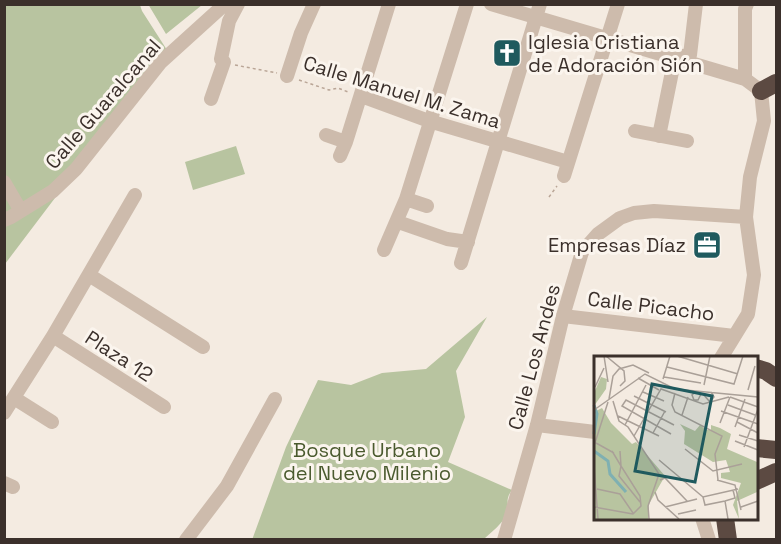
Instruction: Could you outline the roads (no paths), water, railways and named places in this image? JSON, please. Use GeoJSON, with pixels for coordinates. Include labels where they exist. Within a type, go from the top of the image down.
{"type":"FeatureCollection","features":[{"type":"Feature","properties":{"kind":"highway"},"geometry":{"type":"LineString","coordinates":[[757,368],[777,378]]}},
{"type":"Feature","properties":{"kind":"highway"},"geometry":{"type":"LineString","coordinates":[[757,448],[777,451]]}},
{"type":"Feature","properties":{"kind":"highway"},"geometry":{"type":"LineString","coordinates":[[757,481],[777,471]]}},
{"type":"Feature","properties":{"kind":"highway"},"geometry":{"type":"LineString","coordinates":[[725,520],[728,540]]}},
{"type":"Feature","properties":{"kind":"street","name":"Calle Guaralcanal"},"geometry":{"type":"LineString","coordinates":[[4,220],[53,191],[76,169],[161,62],[225,4]]}},
{"type":"Feature","properties":{"kind":"street"},"geometry":{"type":"LineString","coordinates":[[211,99],[224,62],[221,59],[229,21],[238,4]]}},
{"type":"Feature","properties":{"kind":"street"},"geometry":{"type":"LineString","coordinates":[[287,76],[301,33],[314,4]]}},
{"type":"Feature","properties":{"kind":"street"},"geometry":{"type":"LineString","coordinates":[[340,156],[389,4]]}},
{"type":"Feature","properties":{"kind":"street"},"geometry":{"type":"LineString","coordinates":[[384,250],[406,199],[467,4]]}},
{"type":"Feature","properties":{"kind":"street"},"geometry":{"type":"LineString","coordinates":[[491,4],[675,57],[769,87],[764,121],[750,177],[746,217],[754,275],[748,314],[721,356]]}},
{"type":"Feature","properties":{"kind":"street"},"geometry":{"type":"LineString","coordinates":[[461,263],[540,4]]}},
{"type":"Feature","properties":{"kind":"street"},"geometry":{"type":"LineString","coordinates":[[607,39],[618,4]]}},
{"type":"Feature","properties":{"kind":"street"},"geometry":{"type":"LineString","coordinates":[[675,57],[690,55],[696,4]]}},
{"type":"Feature","properties":{"kind":"street"},"geometry":{"type":"LineString","coordinates":[[745,79],[745,9],[747,4]]}},
{"type":"Feature","properties":{"kind":"street","name":"Calle Manuel M. Zama"},"geometry":{"type":"LineString","coordinates":[[361,96],[429,121],[497,142],[566,169],[607,39]]}},
{"type":"Feature","properties":{"kind":"street"},"geometry":{"type":"LineString","coordinates":[[659,136],[675,57]]}},
{"type":"Feature","properties":{"kind":"street"},"geometry":{"type":"LineString","coordinates":[[634,131],[687,141]]}},
{"type":"Feature","properties":{"kind":"street"},"geometry":{"type":"LineString","coordinates":[[326,135],[346,142]]}},
{"type":"Feature","properties":{"kind":"street"},"geometry":{"type":"LineString","coordinates":[[4,182],[21,211]]}},
{"type":"Feature","properties":{"kind":"street"},"geometry":{"type":"LineString","coordinates":[[4,413],[53,336],[135,195]]}},
{"type":"Feature","properties":{"kind":"street"},"geometry":{"type":"LineString","coordinates":[[406,199],[427,206]]}},
{"type":"Feature","properties":{"kind":"street","name":"Calle Los Andes"},"geometry":{"type":"LineString","coordinates":[[504,540],[582,252],[598,234],[620,218],[634,213],[654,211],[746,217]]}},
{"type":"Feature","properties":{"kind":"street"},"geometry":{"type":"LineString","coordinates":[[398,222],[447,239],[468,242]]}},
{"type":"Feature","properties":{"kind":"street"},"geometry":{"type":"LineString","coordinates":[[89,275],[203,346]]}},
{"type":"Feature","properties":{"kind":"street","name":"Calle Picacho"},"geometry":{"type":"LineString","coordinates":[[563,316],[734,336]]}},
{"type":"Feature","properties":{"kind":"street","name":"Plaza 12"},"geometry":{"type":"LineString","coordinates":[[53,336],[164,407]]}},
{"type":"Feature","properties":{"kind":"street"},"geometry":{"type":"LineString","coordinates":[[14,398],[52,423]]}},
{"type":"Feature","properties":{"kind":"street"},"geometry":{"type":"LineString","coordinates":[[186,540],[226,486],[275,399]]}},
{"type":"Feature","properties":{"kind":"street"},"geometry":{"type":"LineString","coordinates":[[537,425],[594,432]]}},
{"type":"Feature","properties":{"kind":"street"},"geometry":{"type":"LineString","coordinates":[[757,454],[777,451]]}},
{"type":"Feature","properties":{"kind":"street"},"geometry":{"type":"LineString","coordinates":[[757,472],[777,471]]}},
{"type":"Feature","properties":{"kind":"street"},"geometry":{"type":"LineString","coordinates":[[702,520],[709,540]]}},
{"type":"Feature","properties":{"kind":"place","name":"Iglesia Cristiana de Adoración Sión"},"geometry":{"type":"Point","coordinates":[507,53]}},
{"type":"Feature","properties":{"kind":"place","name":"Empresas Díaz"},"geometry":{"type":"Point","coordinates":[707,245]}},
{"type":"Feature","properties":{"kind":"park label","name":"Bosque Urbano del Nuevo Milenio"},"geometry":{"type":"Point","coordinates":[367,462]}}]}
